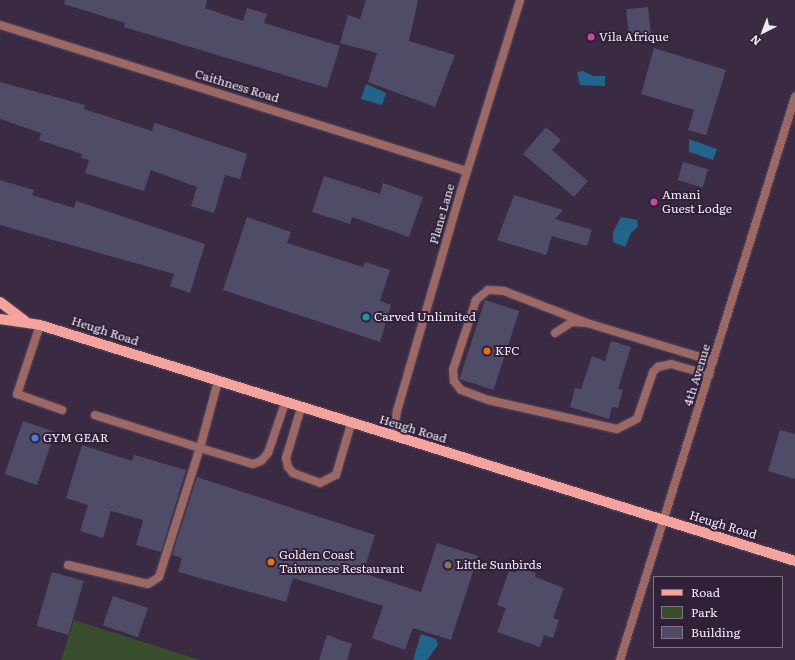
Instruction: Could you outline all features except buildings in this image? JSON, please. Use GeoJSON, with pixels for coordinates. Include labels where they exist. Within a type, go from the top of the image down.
{"type":"FeatureCollection","features":[{"type":"Feature","properties":{"kind":"main road","name":"Heugh Road"},"geometry":{"type":"LineString","coordinates":[[0,302],[25,321]]}},
{"type":"Feature","properties":{"kind":"main road","name":"Heugh Road"},"geometry":{"type":"LineString","coordinates":[[0,319],[25,321],[40,325],[351,424],[795,561]]}},
{"type":"Feature","properties":{"kind":"street","name":"Plane Lane"},"geometry":{"type":"LineString","coordinates":[[393,436],[397,411],[467,171],[520,0]]}},
{"type":"Feature","properties":{"kind":"street","name":"Caithness Road"},"geometry":{"type":"LineString","coordinates":[[0,25],[467,171]]}},
{"type":"Feature","properties":{"kind":"street","name":"4th Avenue"},"geometry":{"type":"LineString","coordinates":[[620,660],[795,97]]}},
{"type":"Feature","properties":{"kind":"street"},"geometry":{"type":"LineString","coordinates":[[709,375],[671,364],[658,367],[653,372],[637,418],[617,429],[488,400],[461,390],[454,381],[453,370],[476,300],[488,290],[504,291],[587,323],[713,361]]}},
{"type":"Feature","properties":{"kind":"street"},"geometry":{"type":"LineString","coordinates":[[555,333],[572,322],[587,323]]}},
{"type":"Feature","properties":{"kind":"street"},"geometry":{"type":"LineString","coordinates":[[40,325],[17,394],[62,410]]}},
{"type":"Feature","properties":{"kind":"street"},"geometry":{"type":"LineString","coordinates":[[68,565],[148,584],[159,577],[200,448],[218,381]]}},
{"type":"Feature","properties":{"kind":"street"},"geometry":{"type":"LineString","coordinates":[[94,415],[253,464],[261,461],[268,453],[285,403]]}},
{"type":"Feature","properties":{"kind":"street"},"geometry":{"type":"LineString","coordinates":[[301,408],[286,458],[288,467],[293,473],[320,482],[336,475],[351,424]]}},
{"type":"Feature","properties":{"kind":"green space"},"geometry":{"type":"Polygon","coordinates":[[[74,620],[200,660],[61,660],[74,620]]]}},
{"type":"Feature","properties":{"kind":"water"},"geometry":{"type":"Polygon","coordinates":[[[583,71],[593,76],[605,76],[605,86],[580,85],[577,72],[583,71]]]}},
{"type":"Feature","properties":{"kind":"water"},"geometry":{"type":"Polygon","coordinates":[[[366,84],[386,93],[382,105],[361,99],[366,84]]]}},
{"type":"Feature","properties":{"kind":"water"},"geometry":{"type":"Polygon","coordinates":[[[689,139],[717,149],[713,160],[689,152],[689,139]]]}},
{"type":"Feature","properties":{"kind":"water"},"geometry":{"type":"Polygon","coordinates":[[[621,217],[637,220],[638,227],[631,233],[625,247],[613,242],[613,232],[621,217]]]}},
{"type":"Feature","properties":{"kind":"water"},"geometry":{"type":"Polygon","coordinates":[[[421,634],[436,639],[438,645],[427,660],[413,660],[421,634]]]}},
{"type":"Feature","properties":{"kind":"place","name":"Vila Afrique"},"geometry":{"type":"Point","coordinates":[591,37]}},
{"type":"Feature","properties":{"kind":"place","name":"Amani Guest Lodge"},"geometry":{"type":"Point","coordinates":[654,202]}},
{"type":"Feature","properties":{"kind":"place","name":"Carved Unlimited"},"geometry":{"type":"Point","coordinates":[366,317]}},
{"type":"Feature","properties":{"kind":"place","name":"KFC"},"geometry":{"type":"Point","coordinates":[487,351]}},
{"type":"Feature","properties":{"kind":"place","name":"GYM GEAR"},"geometry":{"type":"Point","coordinates":[35,438]}},
{"type":"Feature","properties":{"kind":"place","name":"Golden Coast Taiwanese Restaurant"},"geometry":{"type":"Point","coordinates":[271,562]}},
{"type":"Feature","properties":{"kind":"place","name":"Little Sunbirds"},"geometry":{"type":"Point","coordinates":[448,565]}}]}
